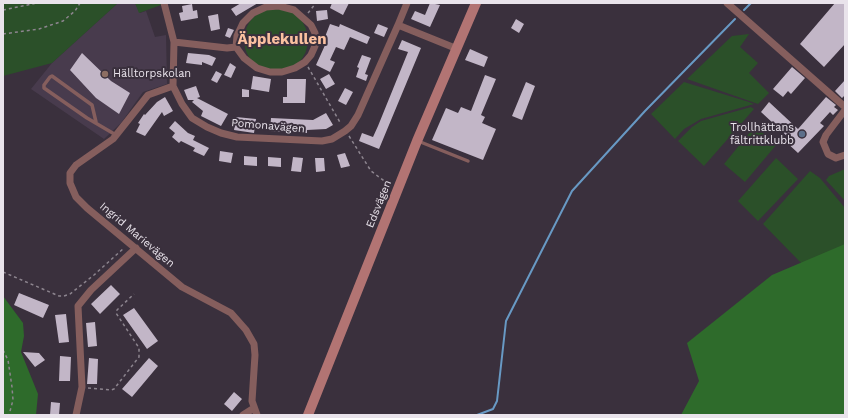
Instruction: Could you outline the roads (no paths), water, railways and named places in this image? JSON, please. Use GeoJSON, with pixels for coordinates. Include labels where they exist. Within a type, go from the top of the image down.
{"type":"FeatureCollection","features":[{"type":"Feature","properties":{"kind":"street","name":"Pomonavägen"},"geometry":{"type":"LineString","coordinates":[[164,3],[174,42],[173,86],[182,104],[192,118],[221,133],[256,138],[311,141],[332,139],[351,126],[358,115],[407,3]]}},
{"type":"Feature","properties":{"kind":"street","name":"Edsvägen"},"geometry":{"type":"LineString","coordinates":[[308,415],[417,141],[455,48],[476,3]]}},
{"type":"Feature","properties":{"kind":"street"},"geometry":{"type":"LineString","coordinates":[[727,3],[845,107]]}},
{"type":"Feature","properties":{"kind":"street"},"geometry":{"type":"LineString","coordinates":[[279,6],[294,10],[305,18],[311,25],[315,34],[315,46],[311,55],[305,62],[295,68],[282,72],[270,72],[257,68],[244,58],[236,47],[237,36],[243,23],[253,13],[266,7],[279,6]]}},
{"type":"Feature","properties":{"kind":"street"},"geometry":{"type":"LineString","coordinates":[[398,25],[455,48]]}},
{"type":"Feature","properties":{"kind":"street"},"geometry":{"type":"LineString","coordinates":[[174,42],[227,48],[236,47]]}},
{"type":"Feature","properties":{"kind":"street","name":"Ingrid Marievägen"},"geometry":{"type":"LineString","coordinates":[[173,86],[148,95],[117,135],[76,165],[70,173],[70,183],[76,197],[182,287],[231,313],[246,330],[254,344],[255,355],[252,386],[255,412]]}},
{"type":"Feature","properties":{"kind":"street"},"geometry":{"type":"LineString","coordinates":[[845,110],[826,135],[824,142],[828,154],[836,158],[845,155]]}},
{"type":"Feature","properties":{"kind":"street"},"geometry":{"type":"LineString","coordinates":[[76,415],[82,387],[78,306],[107,274],[136,248]]}},
{"type":"Feature","properties":{"kind":"street"},"geometry":{"type":"LineString","coordinates":[[243,415],[255,412]]}},
{"type":"Feature","properties":{"kind":"lane"},"geometry":{"type":"LineString","coordinates":[[96,122],[92,105],[52,76],[50,77],[44,85],[44,88],[87,118],[117,135]]}},
{"type":"Feature","properties":{"kind":"lane"},"geometry":{"type":"LineString","coordinates":[[417,141],[468,161]]}},
{"type":"Feature","properties":{"kind":"waterway"},"geometry":{"type":"LineString","coordinates":[[744,10],[751,3]]}},
{"type":"Feature","properties":{"kind":"waterway"},"geometry":{"type":"LineString","coordinates":[[477,415],[493,409],[497,401],[506,321],[572,191],[645,111],[735,19]]}},
{"type":"Feature","properties":{"kind":"place","name":"Hälltorpskolan"},"geometry":{"type":"Point","coordinates":[105,74]}},
{"type":"Feature","properties":{"kind":"place","name":"Trollhättans fältrittklubb"},"geometry":{"type":"Point","coordinates":[802,134]}},
{"type":"Feature","properties":{"kind":"district","name":"Äpplekullen"},"geometry":{"type":"Point","coordinates":[282,40]}}]}
